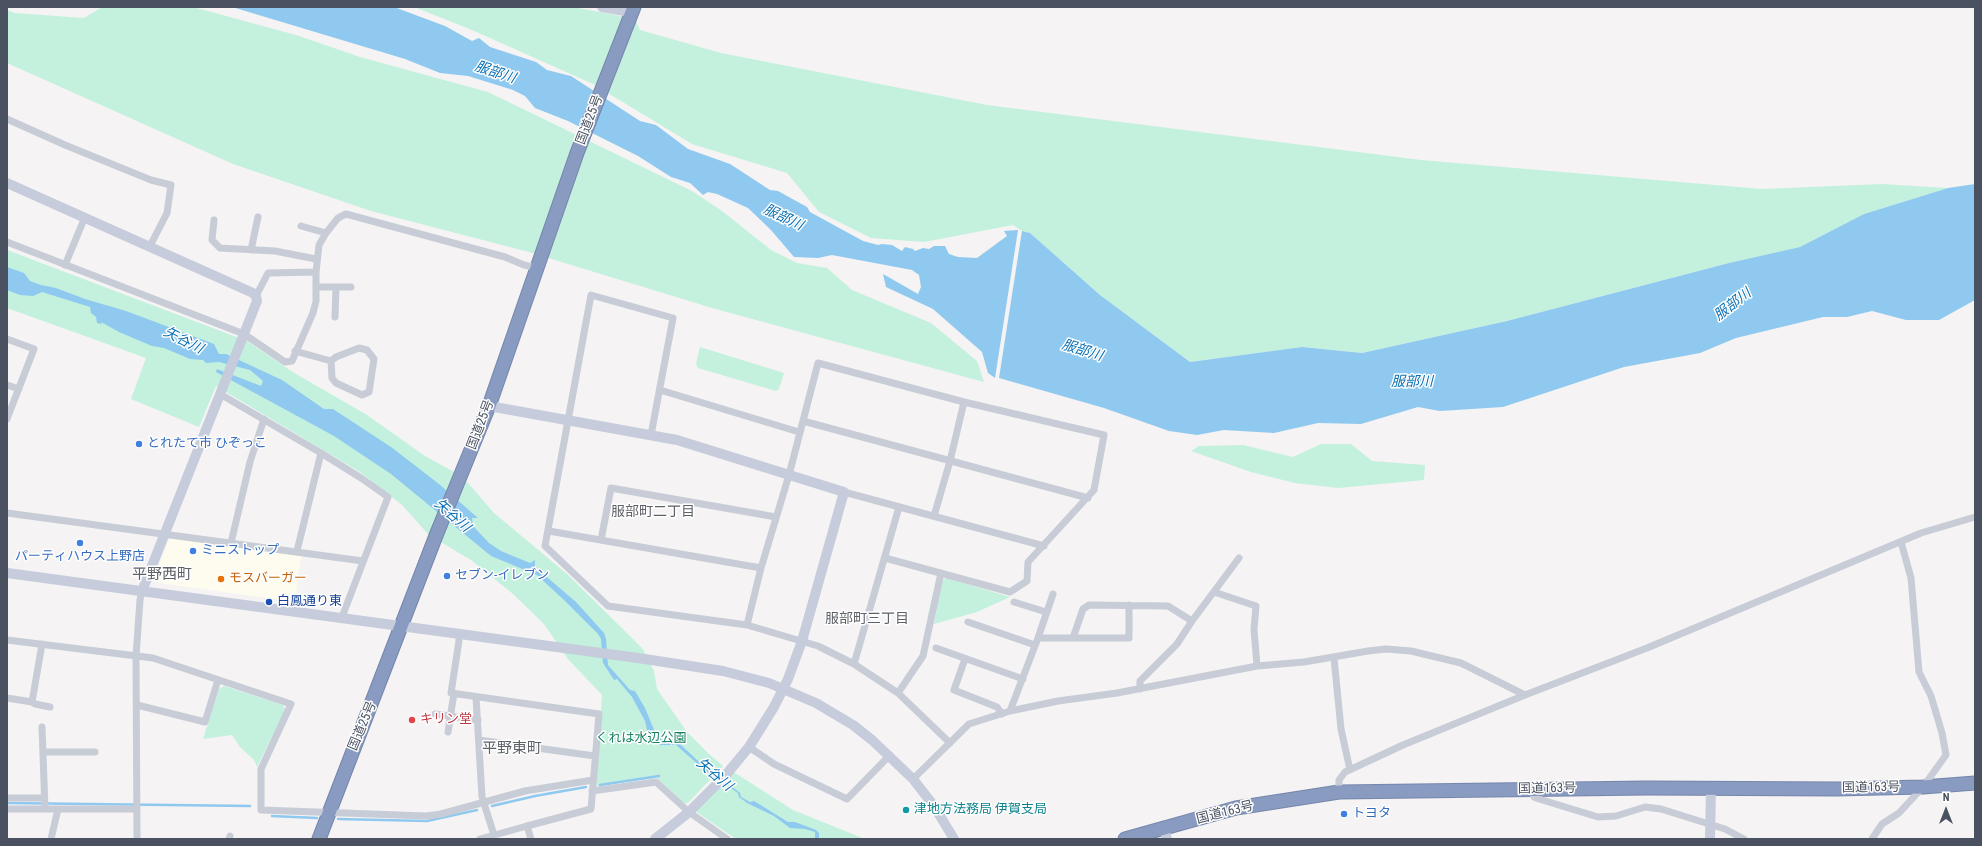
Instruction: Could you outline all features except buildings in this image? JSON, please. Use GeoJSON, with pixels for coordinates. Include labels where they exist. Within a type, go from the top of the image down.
{"type":"FeatureCollection","features":[{"type":"Feature","properties":{"kind":"highway","name":"国道25号"},"geometry":{"type":"LineString","coordinates":[[319,839],[403,626],[437,534],[489,406],[577,153],[632,10]]}},
{"type":"Feature","properties":{"kind":"highway","name":"国道163号"},"geometry":{"type":"LineString","coordinates":[[1125,839],[1166,834],[1236,808],[1339,792],[1531,789],[1837,789],[1923,787],[1975,783]]}},
{"type":"Feature","properties":{"kind":"street"},"geometry":{"type":"LineString","coordinates":[[602,7],[632,10]]}},
{"type":"Feature","properties":{"kind":"street"},"geometry":{"type":"LineString","coordinates":[[7,119],[65,145],[152,180],[171,185],[167,213],[150,246]]}},
{"type":"Feature","properties":{"kind":"street"},"geometry":{"type":"LineString","coordinates":[[7,183],[253,292],[257,301],[142,590],[136,656],[137,839]]}},
{"type":"Feature","properties":{"kind":"street"},"geometry":{"type":"LineString","coordinates":[[7,242],[244,334],[285,362],[292,361],[295,351],[313,313],[316,301],[316,259],[319,245],[338,218],[346,214],[505,257],[524,265],[538,266]]}},
{"type":"Feature","properties":{"kind":"street"},"geometry":{"type":"LineString","coordinates":[[65,265],[85,217]]}},
{"type":"Feature","properties":{"kind":"street"},"geometry":{"type":"LineString","coordinates":[[251,250],[258,217]]}},
{"type":"Feature","properties":{"kind":"street"},"geometry":{"type":"LineString","coordinates":[[214,220],[212,240],[220,248],[275,251],[316,259]]}},
{"type":"Feature","properties":{"kind":"street"},"geometry":{"type":"LineString","coordinates":[[300,226],[326,233]]}},
{"type":"Feature","properties":{"kind":"street"},"geometry":{"type":"LineString","coordinates":[[256,296],[268,274],[316,272]]}},
{"type":"Feature","properties":{"kind":"street"},"geometry":{"type":"LineString","coordinates":[[317,287],[351,287]]}},
{"type":"Feature","properties":{"kind":"street"},"geometry":{"type":"LineString","coordinates":[[335,317],[336,287]]}},
{"type":"Feature","properties":{"kind":"street"},"geometry":{"type":"LineString","coordinates":[[651,435],[673,318],[591,295],[545,546],[608,606],[747,625],[818,646],[854,664],[898,693],[950,743]]}},
{"type":"Feature","properties":{"kind":"street"},"geometry":{"type":"LineString","coordinates":[[7,339],[34,349],[7,419]]}},
{"type":"Feature","properties":{"kind":"street"},"geometry":{"type":"LineString","coordinates":[[359,348],[367,350],[374,359],[370,392],[362,395],[336,383],[332,378],[331,361],[336,357],[359,348]]}},
{"type":"Feature","properties":{"kind":"street"},"geometry":{"type":"LineString","coordinates":[[295,351],[331,361]]}},
{"type":"Feature","properties":{"kind":"street"},"geometry":{"type":"LineString","coordinates":[[747,625],[761,568],[818,363],[964,402],[1104,435],[1094,490],[1028,562],[1027,581],[1010,592],[885,558]]}},
{"type":"Feature","properties":{"kind":"street"},"geometry":{"type":"LineString","coordinates":[[7,385],[18,389]]}},
{"type":"Feature","properties":{"kind":"street"},"geometry":{"type":"LineString","coordinates":[[660,390],[799,432]]}},
{"type":"Feature","properties":{"kind":"street"},"geometry":{"type":"LineString","coordinates":[[220,394],[321,453],[388,497],[342,617]]}},
{"type":"Feature","properties":{"kind":"street"},"geometry":{"type":"LineString","coordinates":[[934,516],[950,461],[964,402]]}},
{"type":"Feature","properties":{"kind":"street"},"geometry":{"type":"LineString","coordinates":[[489,406],[677,440],[844,492],[1044,546]]}},
{"type":"Feature","properties":{"kind":"street"},"geometry":{"type":"LineString","coordinates":[[231,542],[250,462],[264,419]]}},
{"type":"Feature","properties":{"kind":"street"},"geometry":{"type":"LineString","coordinates":[[803,421],[1088,498]]}},
{"type":"Feature","properties":{"kind":"street"},"geometry":{"type":"LineString","coordinates":[[297,551],[321,453]]}},
{"type":"Feature","properties":{"kind":"street"},"geometry":{"type":"LineString","coordinates":[[601,540],[611,488],[776,517]]}},
{"type":"Feature","properties":{"kind":"street"},"geometry":{"type":"LineString","coordinates":[[655,839],[691,810],[725,776],[748,747],[766,720],[783,687],[802,641],[844,492]]}},
{"type":"Feature","properties":{"kind":"street"},"geometry":{"type":"LineString","coordinates":[[854,664],[899,507]]}},
{"type":"Feature","properties":{"kind":"street"},"geometry":{"type":"LineString","coordinates":[[7,513],[363,561]]}},
{"type":"Feature","properties":{"kind":"street"},"geometry":{"type":"LineString","coordinates":[[1339,792],[1338,780],[1341,775],[1402,746],[1525,695],[1647,648],[1901,542],[1945,525],[1975,517]]}},
{"type":"Feature","properties":{"kind":"street"},"geometry":{"type":"LineString","coordinates":[[548,531],[761,568]]}},
{"type":"Feature","properties":{"kind":"street"},"geometry":{"type":"LineString","coordinates":[[1872,839],[1882,824],[1899,813],[1923,787],[1946,755],[1942,733],[1931,696],[1919,672],[1911,578],[1901,542]]}},
{"type":"Feature","properties":{"kind":"street"},"geometry":{"type":"LineString","coordinates":[[1140,689],[1140,681],[1177,644],[1238,558]]}},
{"type":"Feature","properties":{"kind":"street"},"geometry":{"type":"LineString","coordinates":[[7,573],[342,617],[723,670],[783,687],[839,716],[872,740],[890,755],[913,779],[934,806],[954,839]]}},
{"type":"Feature","properties":{"kind":"street"},"geometry":{"type":"LineString","coordinates":[[898,693],[923,656],[941,573]]}},
{"type":"Feature","properties":{"kind":"street"},"geometry":{"type":"LineString","coordinates":[[1214,592],[1256,606],[1254,629],[1257,666]]}},
{"type":"Feature","properties":{"kind":"street"},"geometry":{"type":"LineString","coordinates":[[1010,711],[1053,594]]}},
{"type":"Feature","properties":{"kind":"street"},"geometry":{"type":"LineString","coordinates":[[1014,602],[1046,612]]}},
{"type":"Feature","properties":{"kind":"street"},"geometry":{"type":"LineString","coordinates":[[1073,638],[1083,609],[1089,605],[1168,606],[1192,621]]}},
{"type":"Feature","properties":{"kind":"street"},"geometry":{"type":"LineString","coordinates":[[968,622],[1036,641],[1073,638],[1129,638],[1129,605]]}},
{"type":"Feature","properties":{"kind":"street"},"geometry":{"type":"LineString","coordinates":[[460,634],[451,693],[599,714],[590,809],[480,839]]}},
{"type":"Feature","properties":{"kind":"street"},"geometry":{"type":"LineString","coordinates":[[7,640],[153,658],[291,704],[261,769],[262,810],[426,816],[441,814],[484,803],[525,790],[593,780]]}},
{"type":"Feature","properties":{"kind":"street"},"geometry":{"type":"LineString","coordinates":[[32,702],[42,644]]}},
{"type":"Feature","properties":{"kind":"street"},"geometry":{"type":"LineString","coordinates":[[936,648],[1023,679]]}},
{"type":"Feature","properties":{"kind":"street"},"geometry":{"type":"LineString","coordinates":[[913,779],[969,724],[1010,711],[1058,701],[1140,689],[1257,666],[1334,658],[1386,649],[1411,651],[1461,663],[1525,695]]}},
{"type":"Feature","properties":{"kind":"street"},"geometry":{"type":"LineString","coordinates":[[1334,658],[1341,728],[1350,770]]}},
{"type":"Feature","properties":{"kind":"street"},"geometry":{"type":"LineString","coordinates":[[965,659],[954,690],[997,707],[1002,714]]}},
{"type":"Feature","properties":{"kind":"street"},"geometry":{"type":"LineString","coordinates":[[137,705],[205,722],[218,680]]}},
{"type":"Feature","properties":{"kind":"street"},"geometry":{"type":"LineString","coordinates":[[448,732],[454,693]]}},
{"type":"Feature","properties":{"kind":"street"},"geometry":{"type":"LineString","coordinates":[[476,697],[484,803],[494,835]]}},
{"type":"Feature","properties":{"kind":"street"},"geometry":{"type":"LineString","coordinates":[[7,698],[32,702],[50,708]]}},
{"type":"Feature","properties":{"kind":"street"},"geometry":{"type":"LineString","coordinates":[[435,714],[478,720]]}},
{"type":"Feature","properties":{"kind":"street"},"geometry":{"type":"LineString","coordinates":[[42,728],[45,809]]}},
{"type":"Feature","properties":{"kind":"street"},"geometry":{"type":"LineString","coordinates":[[479,740],[595,756]]}},
{"type":"Feature","properties":{"kind":"street"},"geometry":{"type":"LineString","coordinates":[[748,747],[774,764],[847,799],[890,755]]}},
{"type":"Feature","properties":{"kind":"street"},"geometry":{"type":"LineString","coordinates":[[43,752],[94,752]]}},
{"type":"Feature","properties":{"kind":"street"},"geometry":{"type":"LineString","coordinates":[[592,791],[656,782],[727,839]]}},
{"type":"Feature","properties":{"kind":"street"},"geometry":{"type":"LineString","coordinates":[[1710,788],[1710,839]]}},
{"type":"Feature","properties":{"kind":"street"},"geometry":{"type":"LineString","coordinates":[[1531,789],[1534,797],[1598,817],[1616,816],[1645,807],[1661,809],[1710,824],[1741,836],[1744,839]]}},
{"type":"Feature","properties":{"kind":"street"},"geometry":{"type":"LineString","coordinates":[[7,798],[44,798]]}},
{"type":"Feature","properties":{"kind":"street"},"geometry":{"type":"LineString","coordinates":[[7,809],[137,806]]}},
{"type":"Feature","properties":{"kind":"street"},"geometry":{"type":"LineString","coordinates":[[51,839],[58,809]]}},
{"type":"Feature","properties":{"kind":"street"},"geometry":{"type":"LineString","coordinates":[[527,826],[531,839]]}},
{"type":"Feature","properties":{"kind":"shaded area"},"geometry":{"type":"Polygon","coordinates":[[[173,538],[301,556],[295,602],[158,583],[154,577],[169,540],[173,538]]]}},
{"type":"Feature","properties":{"kind":"green space"},"geometry":{"type":"Polygon","coordinates":[[[102,7],[193,7],[296,35],[360,57],[488,92],[692,191],[722,211],[771,250],[797,263],[827,268],[852,290],[931,323],[977,361],[984,382],[712,308],[529,252],[371,211],[233,164],[7,63],[7,10],[15,13],[84,18],[102,7]]]}},
{"type":"Feature","properties":{"kind":"green space"},"geometry":{"type":"Polygon","coordinates":[[[414,7],[578,8],[621,16],[636,21],[640,30],[721,53],[987,105],[1421,160],[1762,189],[1882,184],[1948,188],[1864,214],[1800,247],[1729,263],[1507,321],[1362,353],[1302,347],[1190,362],[1100,295],[1030,233],[1022,231],[1013,225],[924,242],[871,238],[819,212],[787,173],[692,144],[593,84],[472,30],[414,7]]]}},
{"type":"Feature","properties":{"kind":"green space","name":"くれは水辺公園"},"geometry":{"type":"Polygon","coordinates":[[[7,250],[247,341],[291,371],[367,415],[425,456],[454,472],[468,483],[494,513],[567,574],[643,649],[654,671],[657,689],[687,732],[723,766],[688,803],[684,803],[657,778],[598,786],[596,784],[602,695],[568,659],[544,624],[513,594],[471,560],[429,535],[402,505],[360,472],[216,386],[199,427],[131,399],[146,358],[7,308],[7,250]]]}},
{"type":"Feature","properties":{"kind":"green space"},"geometry":{"type":"Polygon","coordinates":[[[700,347],[784,373],[779,389],[776,391],[698,368],[696,364],[700,347]]]}},
{"type":"Feature","properties":{"kind":"green space"},"geometry":{"type":"Polygon","coordinates":[[[1321,444],[1351,444],[1372,461],[1425,465],[1424,480],[1338,488],[1295,483],[1251,472],[1191,451],[1199,446],[1243,445],[1293,457],[1321,444]]]}},
{"type":"Feature","properties":{"kind":"green space"},"geometry":{"type":"Polygon","coordinates":[[[946,578],[1010,597],[977,612],[934,624],[942,581],[946,578]]]}},
{"type":"Feature","properties":{"kind":"green space"},"geometry":{"type":"Polygon","coordinates":[[[224,686],[283,705],[285,710],[257,767],[254,760],[240,747],[232,735],[203,739],[219,689],[224,686]]]}},
{"type":"Feature","properties":{"kind":"green space"},"geometry":{"type":"Polygon","coordinates":[[[732,771],[793,810],[865,839],[738,839],[733,837],[695,811],[732,771]]]}},
{"type":"Feature","properties":{"kind":"water","name":"服部川"},"geometry":{"type":"Polygon","coordinates":[[[232,7],[394,7],[445,26],[472,41],[479,38],[490,47],[536,62],[547,70],[571,76],[640,121],[656,125],[688,149],[730,164],[770,190],[778,191],[807,207],[810,212],[863,241],[878,245],[892,245],[902,251],[905,247],[915,251],[923,248],[929,249],[934,246],[945,246],[949,254],[958,257],[977,258],[1007,236],[1004,231],[1018,230],[995,378],[988,373],[982,352],[933,309],[886,287],[883,274],[918,294],[921,287],[919,275],[912,270],[832,255],[818,258],[794,257],[771,230],[748,208],[717,194],[708,192],[703,195],[690,183],[671,177],[638,156],[568,121],[535,108],[525,96],[513,90],[468,76],[440,73],[405,59],[232,7]]]}},
{"type":"Feature","properties":{"kind":"water","name":"服部川"},"geometry":{"type":"Polygon","coordinates":[[[1975,184],[1975,300],[1939,320],[1906,320],[1872,311],[1847,317],[1823,317],[1736,338],[1700,353],[1624,367],[1503,407],[1440,411],[1418,407],[1361,424],[1318,423],[1274,433],[1224,430],[1197,435],[1169,431],[1104,408],[999,378],[1022,231],[1030,233],[1100,295],[1190,362],[1302,347],[1362,353],[1507,321],[1729,263],[1800,247],[1864,214],[1948,188],[1975,184]]]}},
{"type":"Feature","properties":{"kind":"water","name":"矢谷川"},"geometry":{"type":"Polygon","coordinates":[[[7,267],[24,273],[30,281],[126,311],[214,344],[219,354],[226,354],[282,380],[324,409],[333,409],[391,447],[439,484],[478,518],[472,518],[473,526],[489,543],[501,551],[530,563],[535,560],[535,567],[576,602],[604,633],[606,639],[608,665],[630,690],[635,691],[645,708],[657,737],[668,742],[680,744],[697,760],[740,793],[741,797],[750,802],[754,801],[788,822],[795,822],[816,830],[819,833],[819,839],[815,839],[815,832],[805,829],[790,828],[774,816],[747,803],[739,797],[738,793],[709,774],[676,745],[659,745],[647,730],[645,721],[632,697],[617,679],[614,680],[603,663],[601,639],[598,634],[537,575],[491,556],[391,474],[334,436],[216,372],[217,369],[261,386],[263,381],[250,370],[219,362],[206,363],[203,360],[190,359],[164,348],[152,346],[119,332],[101,322],[102,324],[97,323],[96,317],[91,313],[90,307],[42,292],[33,296],[20,295],[7,290],[7,267]]]}},
{"type":"Feature","properties":{"kind":"waterway"},"geometry":{"type":"LineString","coordinates":[[600,785],[659,776]]}},
{"type":"Feature","properties":{"kind":"waterway"},"geometry":{"type":"LineString","coordinates":[[492,806],[535,796],[586,787]]}},
{"type":"Feature","properties":{"kind":"waterway"},"geometry":{"type":"LineString","coordinates":[[7,803],[250,806]]}},
{"type":"Feature","properties":{"kind":"waterway"},"geometry":{"type":"LineString","coordinates":[[338,819],[427,821],[477,810]]}},
{"type":"Feature","properties":{"kind":"waterway"},"geometry":{"type":"LineString","coordinates":[[272,816],[317,818]]}},
{"type":"Feature","properties":{"kind":"place","name":"とれたて市 ひぞっこ"},"geometry":{"type":"Point","coordinates":[139,444]}},
{"type":"Feature","properties":{"kind":"place","name":"パーティハウス上野店"},"geometry":{"type":"Point","coordinates":[80,543]}},
{"type":"Feature","properties":{"kind":"place","name":"ミニストップ"},"geometry":{"type":"Point","coordinates":[193,551]}},
{"type":"Feature","properties":{"kind":"place","name":"セブン-イレブン"},"geometry":{"type":"Point","coordinates":[447,576]}},
{"type":"Feature","properties":{"kind":"place","name":"モスバーガー"},"geometry":{"type":"Point","coordinates":[221,579]}},
{"type":"Feature","properties":{"kind":"place","name":"白鳳通り東"},"geometry":{"type":"Point","coordinates":[269,602]}},
{"type":"Feature","properties":{"kind":"place","name":"キリン堂"},"geometry":{"type":"Point","coordinates":[412,720]}},
{"type":"Feature","properties":{"kind":"place","name":"津地方法務局 伊賀支局"},"geometry":{"type":"Point","coordinates":[906,810]}},
{"type":"Feature","properties":{"kind":"place","name":"トヨタ"},"geometry":{"type":"Point","coordinates":[1344,814]}},
{"type":"Feature","properties":{"kind":"district","name":"服部町二丁目"},"geometry":{"type":"Point","coordinates":[653,512]}},
{"type":"Feature","properties":{"kind":"district","name":"平野西町"},"geometry":{"type":"Point","coordinates":[162,575]}},
{"type":"Feature","properties":{"kind":"district","name":"服部町三丁目"},"geometry":{"type":"Point","coordinates":[867,619]}},
{"type":"Feature","properties":{"kind":"district","name":"平野東町"},"geometry":{"type":"Point","coordinates":[512,749]}}]}
